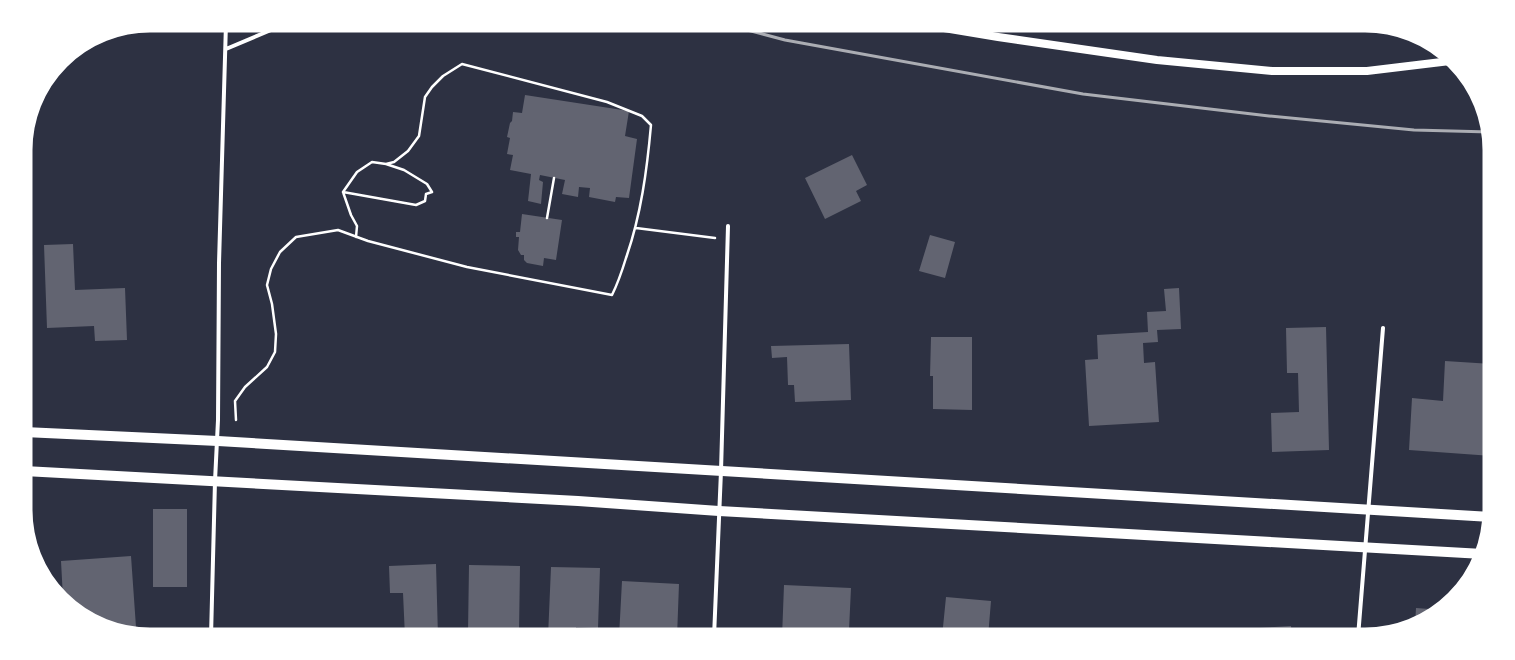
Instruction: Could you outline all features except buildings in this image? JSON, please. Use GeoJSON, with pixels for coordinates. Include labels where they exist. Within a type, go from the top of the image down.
{"type":"FeatureCollection","features":[{"type":"Feature","properties":{"kind":"main road"},"geometry":{"type":"LineString","coordinates":[[956,30],[1158,60],[1272,71],[1367,71],[1446,62]]}},
{"type":"Feature","properties":{"kind":"main road"},"geometry":{"type":"LineString","coordinates":[[30,432],[218,441],[1485,517]]}},
{"type":"Feature","properties":{"kind":"main road"},"geometry":{"type":"LineString","coordinates":[[30,471],[578,501],[719,511],[1477,554]]}},
{"type":"Feature","properties":{"kind":"street"},"geometry":{"type":"LineString","coordinates":[[212,630],[215,481],[218,441],[219,263],[226,30]]}},
{"type":"Feature","properties":{"kind":"street"},"geometry":{"type":"LineString","coordinates":[[226,49],[271,30]]}},
{"type":"Feature","properties":{"kind":"street"},"geometry":{"type":"LineString","coordinates":[[714,630],[721,471],[728,226]]}},
{"type":"Feature","properties":{"kind":"street"},"geometry":{"type":"LineString","coordinates":[[1359,630],[1366,548],[1367,510],[1383,328]]}},
{"type":"Feature","properties":{"kind":"path"},"geometry":{"type":"LineString","coordinates":[[236,420],[235,401],[245,387],[267,367],[275,352],[276,334],[267,285],[271,269],[280,252],[296,237],[338,230],[368,241],[467,267],[612,295],[618,285],[636,228],[647,163],[651,125],[642,116],[607,102],[462,64],[443,76],[432,87],[425,97],[419,136],[408,151],[394,162],[386,164]]}},
{"type":"Feature","properties":{"kind":"path"},"geometry":{"type":"LineString","coordinates":[[372,162],[386,164],[404,170],[426,184],[432,192],[426,194],[425,201],[416,205],[343,192],[357,172],[372,162]]}},
{"type":"Feature","properties":{"kind":"path"},"geometry":{"type":"LineString","coordinates":[[547,218],[554,178]]}},
{"type":"Feature","properties":{"kind":"path"},"geometry":{"type":"LineString","coordinates":[[343,192],[351,215],[358,226],[356,237]]}},
{"type":"Feature","properties":{"kind":"path"},"geometry":{"type":"LineString","coordinates":[[636,228],[727,240]]}},
{"type":"Feature","properties":{"kind":"railway"},"geometry":{"type":"LineString","coordinates":[[747,30],[785,40],[1083,94],[1269,116],[1414,130],[1484,132]]}}]}
